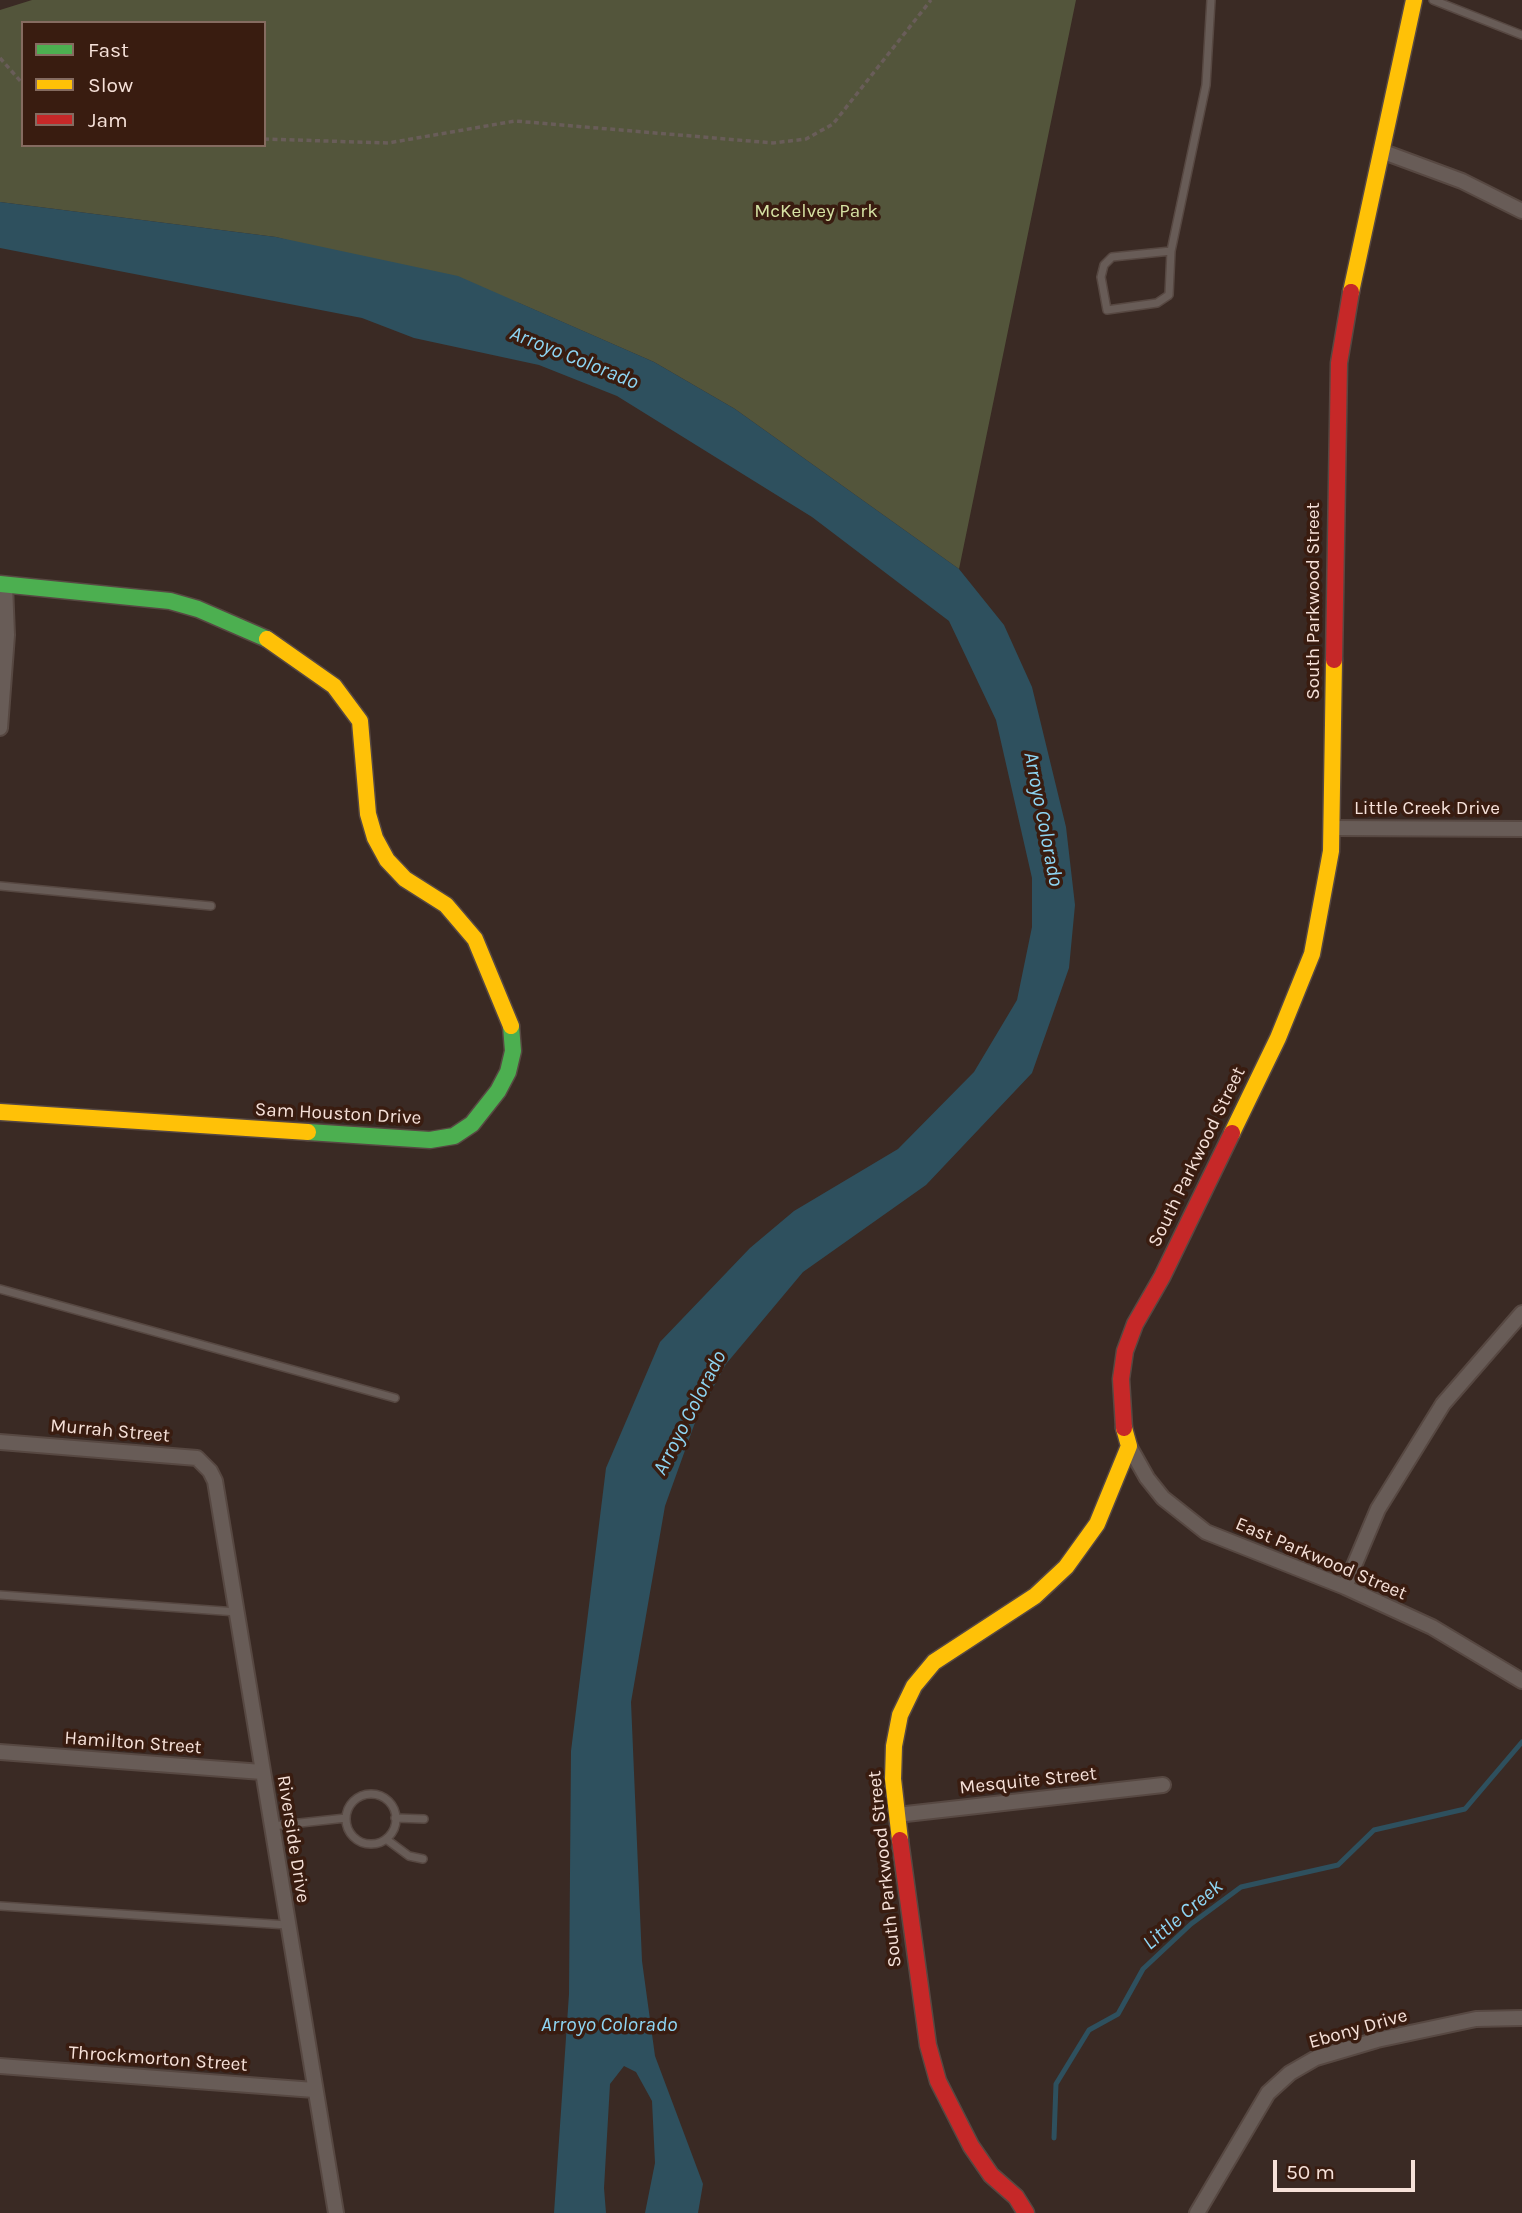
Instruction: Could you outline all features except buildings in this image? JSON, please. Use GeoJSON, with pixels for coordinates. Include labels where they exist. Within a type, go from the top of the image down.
{"type":"FeatureCollection","features":[{"type":"Feature","properties":{"kind":"street","name":"South Parkwood Street"},"geometry":{"type":"LineString","coordinates":[[1026,2213],[1016,2197],[991,2175],[971,2146],[937,2081],[928,2045],[897,1815],[894,1746],[900,1715],[914,1686],[934,1662],[960,1642],[1018,1609],[1066,1567],[1097,1524],[1129,1446],[1124,1434],[1121,1406],[1125,1351],[1135,1324],[1162,1277],[1279,1038],[1305,975],[1321,913],[1332,828],[1339,363],[1414,0]]}},
{"type":"Feature","properties":{"kind":"street"},"geometry":{"type":"LineString","coordinates":[[1381,152],[1462,181],[1522,211]]}},
{"type":"Feature","properties":{"kind":"street"},"geometry":{"type":"LineString","coordinates":[[0,729],[8,635],[3,584]]}},
{"type":"Feature","properties":{"kind":"street","name":"Sam Houston Drive"},"geometry":{"type":"LineString","coordinates":[[0,1112],[430,1140],[454,1136],[472,1125],[498,1091],[508,1072],[513,1051],[512,1028],[475,939],[446,905],[405,879],[387,860],[375,838],[368,814],[364,742],[360,721],[334,685],[259,634],[198,609],[170,601],[3,584]]}},
{"type":"Feature","properties":{"kind":"street","name":"Little Creek Drive"},"geometry":{"type":"LineString","coordinates":[[1332,828],[1522,829]]}},
{"type":"Feature","properties":{"kind":"street"},"geometry":{"type":"LineString","coordinates":[[1345,1587],[1378,1508],[1443,1404],[1522,1313]]}},
{"type":"Feature","properties":{"kind":"street","name":"Murrah Street"},"geometry":{"type":"LineString","coordinates":[[0,1442],[197,1458],[210,1471]]}},
{"type":"Feature","properties":{"kind":"street","name":"East Parkwood Street"},"geometry":{"type":"LineString","coordinates":[[1129,1446],[1147,1478],[1163,1498],[1206,1532],[1345,1587],[1432,1627],[1522,1681]]}},
{"type":"Feature","properties":{"kind":"street","name":"Riverside Drive"},"geometry":{"type":"LineString","coordinates":[[210,1471],[215,1481],[238,1612],[336,2213]]}},
{"type":"Feature","properties":{"kind":"street","name":"Hamilton Street"},"geometry":{"type":"LineString","coordinates":[[0,1752],[262,1772]]}},
{"type":"Feature","properties":{"kind":"street","name":"Mesquite Street"},"geometry":{"type":"LineString","coordinates":[[897,1815],[1163,1785]]}},
{"type":"Feature","properties":{"kind":"street","name":"Ebony Drive"},"geometry":{"type":"LineString","coordinates":[[1198,2213],[1268,2093],[1290,2073],[1316,2058],[1377,2040],[1476,2020],[1522,2018]]}},
{"type":"Feature","properties":{"kind":"street","name":"Throckmorton Street"},"geometry":{"type":"LineString","coordinates":[[0,2066],[314,2090]]}},
{"type":"Feature","properties":{"kind":"lane"},"geometry":{"type":"LineString","coordinates":[[1171,251],[1112,257],[1104,265],[1101,277],[1107,310],[1157,303],[1169,295],[1171,251],[1206,85],[1211,0]]}},
{"type":"Feature","properties":{"kind":"lane"},"geometry":{"type":"LineString","coordinates":[[1433,0],[1522,35]]}},
{"type":"Feature","properties":{"kind":"lane"},"geometry":{"type":"LineString","coordinates":[[0,886],[211,906]]}},
{"type":"Feature","properties":{"kind":"lane"},"geometry":{"type":"LineString","coordinates":[[0,1289],[395,1398]]}},
{"type":"Feature","properties":{"kind":"lane"},"geometry":{"type":"LineString","coordinates":[[0,1595],[238,1612]]}},
{"type":"Feature","properties":{"kind":"lane"},"geometry":{"type":"LineString","coordinates":[[367,1795],[383,1797],[394,1810],[395,1826],[386,1839],[371,1844],[356,1840],[347,1826],[346,1818],[352,1803],[367,1795]]}},
{"type":"Feature","properties":{"kind":"lane"},"geometry":{"type":"LineString","coordinates":[[271,1826],[346,1818]]}},
{"type":"Feature","properties":{"kind":"lane"},"geometry":{"type":"LineString","coordinates":[[395,1818],[424,1819]]}},
{"type":"Feature","properties":{"kind":"lane"},"geometry":{"type":"LineString","coordinates":[[386,1839],[409,1856],[423,1859]]}},
{"type":"Feature","properties":{"kind":"lane"},"geometry":{"type":"LineString","coordinates":[[0,1906],[287,1925]]}},
{"type":"Feature","properties":{"kind":"path"},"geometry":{"type":"LineString","coordinates":[[266,139],[388,143],[515,121],[773,143],[806,139],[833,124],[931,0]]}},
{"type":"Feature","properties":{"kind":"path"},"geometry":{"type":"LineString","coordinates":[[0,58],[21,82]]}},
{"type":"Feature","properties":{"kind":"green space","name":"McKelvey Park"},"geometry":{"type":"Polygon","coordinates":[[[32,0],[1076,0],[959,569],[735,409],[654,362],[519,303],[276,237],[0,202],[0,10],[32,0]]]}},
{"type":"Feature","properties":{"kind":"water","name":"Arroyo Colorado"},"geometry":{"type":"Polygon","coordinates":[[[0,202],[276,237],[458,276],[654,362],[735,409],[959,569],[1004,625],[1032,687],[1066,827],[1075,905],[1069,968],[1032,1073],[926,1185],[803,1272],[726,1364],[697,1417],[665,1506],[631,1702],[642,1961],[655,2056],[703,2184],[698,2213],[645,2213],[655,2163],[652,2101],[636,2072],[624,2066],[610,2084],[604,2188],[606,2213],[554,2213],[569,1994],[571,1751],[606,1468],[660,1342],[750,1248],[794,1211],[898,1149],[974,1072],[1017,1000],[1032,927],[1032,878],[996,720],[949,621],[812,517],[617,396],[539,365],[414,338],[362,318],[0,248],[0,202]]]}},
{"type":"Feature","properties":{"kind":"waterway","name":"Little Creek"},"geometry":{"type":"LineString","coordinates":[[1054,2138],[1056,2084],[1089,2030],[1118,2014],[1143,1969],[1191,1924],[1241,1887],[1338,1865],[1374,1830],[1465,1809],[1522,1742]]}},
{"type":"Feature","properties":{"kind":"traffic: fast"},"geometry":{"type":"LineString","coordinates":[[0,584],[170,601],[198,609],[267,639]]}},
{"type":"Feature","properties":{"kind":"traffic: fast"},"geometry":{"type":"LineString","coordinates":[[308,1132],[430,1140],[454,1136],[472,1124],[498,1091],[508,1072],[513,1051],[511,1026]]}},
{"type":"Feature","properties":{"kind":"traffic: slow"},"geometry":{"type":"LineString","coordinates":[[1351,292],[1414,0]]}},
{"type":"Feature","properties":{"kind":"traffic: slow"},"geometry":{"type":"LineString","coordinates":[[267,639],[334,686],[360,721],[368,814],[375,838],[387,860],[405,879],[446,905],[475,939],[511,1026]]}},
{"type":"Feature","properties":{"kind":"traffic: slow"},"geometry":{"type":"LineString","coordinates":[[1232,1133],[1278,1038],[1312,954],[1331,851],[1334,660]]}},
{"type":"Feature","properties":{"kind":"traffic: slow"},"geometry":{"type":"LineString","coordinates":[[0,1112],[308,1132]]}},
{"type":"Feature","properties":{"kind":"traffic: slow"},"geometry":{"type":"LineString","coordinates":[[900,1840],[893,1779],[894,1746],[900,1715],[914,1686],[934,1662],[1035,1596],[1066,1567],[1097,1524],[1129,1446],[1124,1428]]}},
{"type":"Feature","properties":{"kind":"traffic: jam"},"geometry":{"type":"LineString","coordinates":[[1334,660],[1339,363],[1351,292]]}},
{"type":"Feature","properties":{"kind":"traffic: jam"},"geometry":{"type":"LineString","coordinates":[[1124,1428],[1121,1379],[1125,1351],[1135,1324],[1162,1277],[1232,1133]]}},
{"type":"Feature","properties":{"kind":"traffic: jam"},"geometry":{"type":"LineString","coordinates":[[900,1840],[928,2045],[938,2081],[971,2146],[991,2175],[1016,2197],[1026,2213]]}}]}
